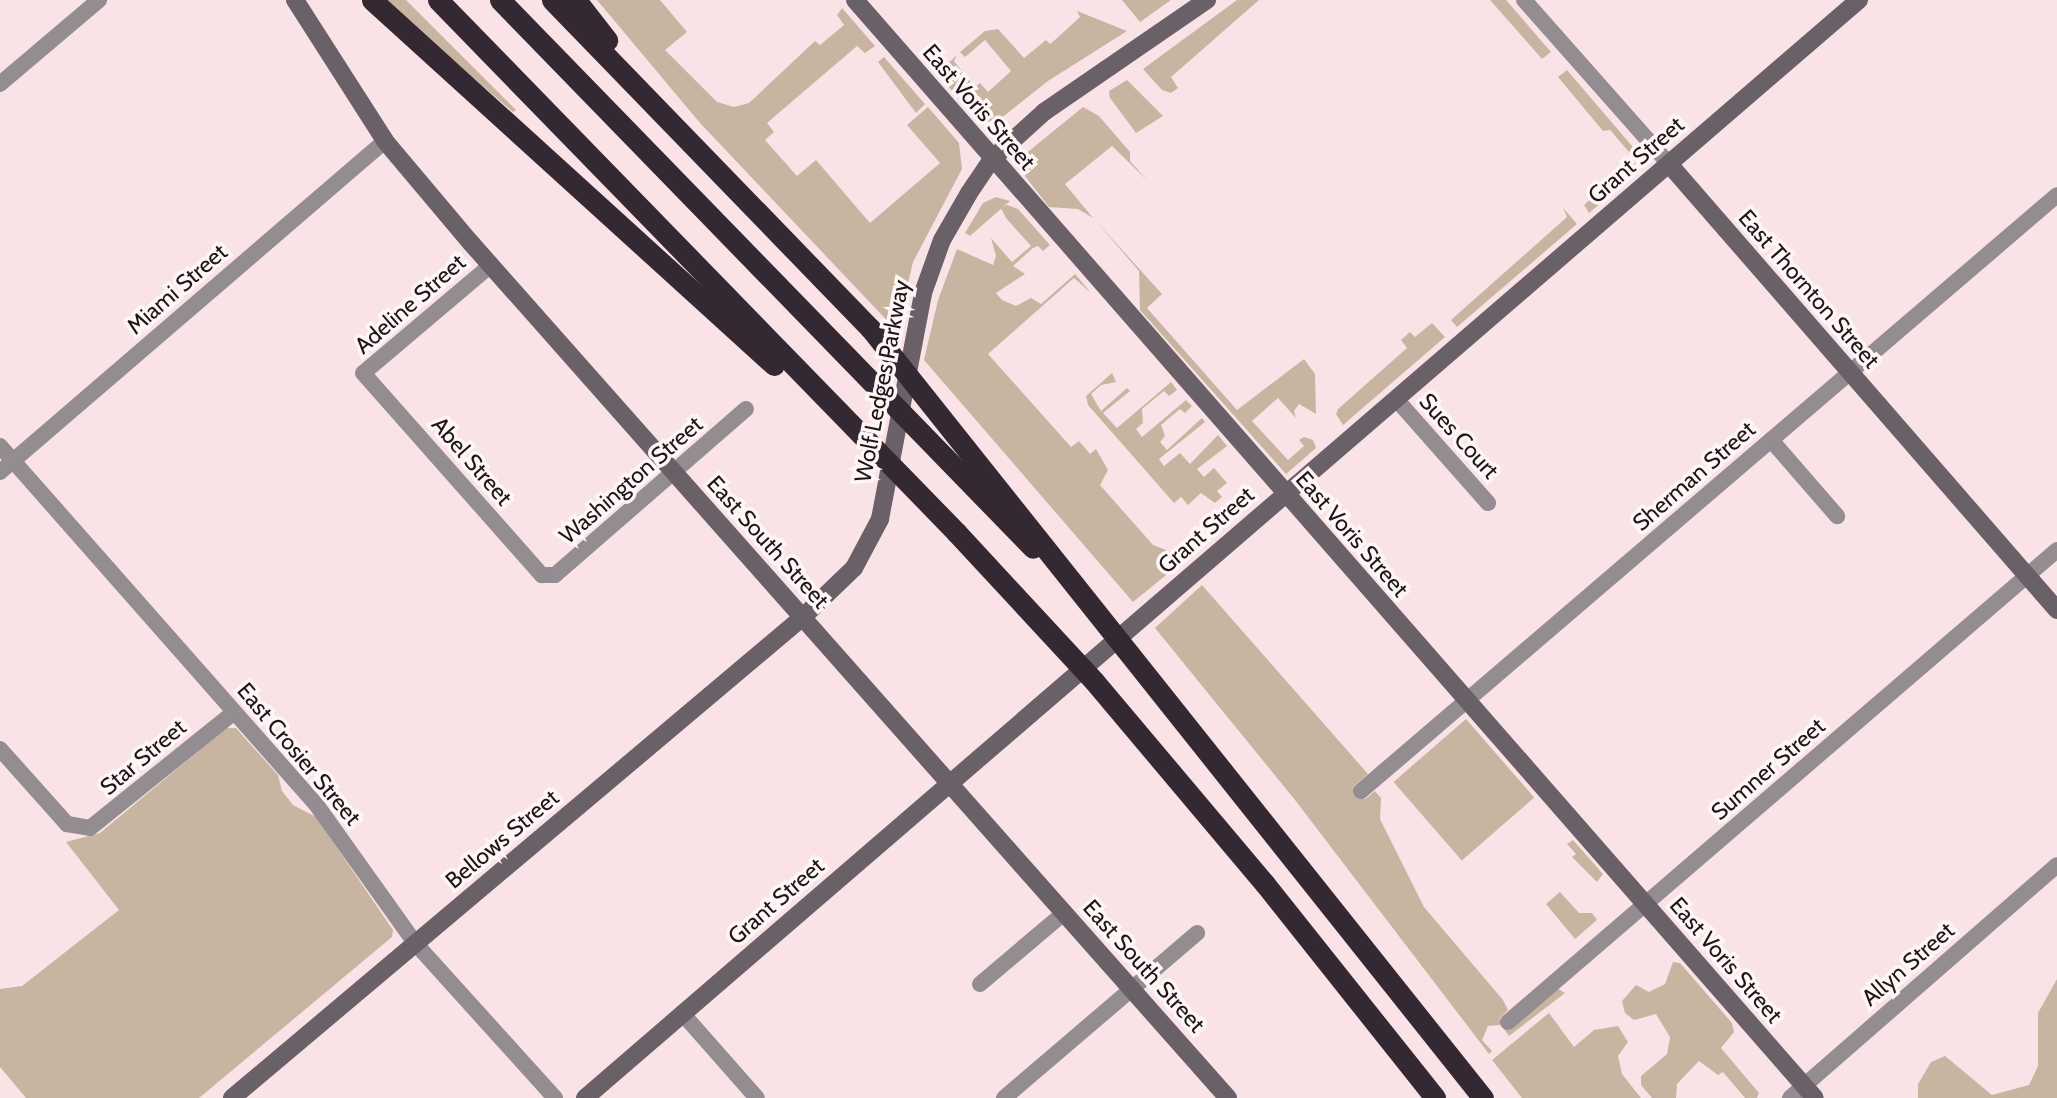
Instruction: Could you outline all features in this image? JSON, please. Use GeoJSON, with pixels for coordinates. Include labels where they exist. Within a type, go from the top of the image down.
{"type":"FeatureCollection","features":[{"type":"Feature","properties":{"kind":"highway"},"geometry":{"type":"LineString","coordinates":[[372,0],[956,532]]}},
{"type":"Feature","properties":{"kind":"highway"},"geometry":{"type":"LineString","coordinates":[[438,0],[956,532],[1094,681],[1195,799],[1435,1098]]}},
{"type":"Feature","properties":{"kind":"highway"},"geometry":{"type":"LineString","coordinates":[[500,0],[1105,622]]}},
{"type":"Feature","properties":{"kind":"highway"},"geometry":{"type":"LineString","coordinates":[[552,0],[712,161],[870,328],[1483,1098]]}},
{"type":"Feature","properties":{"kind":"highway"},"geometry":{"type":"LineString","coordinates":[[576,0],[712,161]]}},
{"type":"Feature","properties":{"kind":"main road","name":"East South Street"},"geometry":{"type":"LineString","coordinates":[[295,0],[385,141],[491,265],[1228,1098]]}},
{"type":"Feature","properties":{"kind":"main road","name":"East Voris Street"},"geometry":{"type":"LineString","coordinates":[[855,0],[1810,1092]]}},
{"type":"Feature","properties":{"kind":"main road","name":"Wolf Ledges Parkway"},"geometry":{"type":"LineString","coordinates":[[803,617],[854,568],[880,519],[914,327],[942,240],[992,159],[1053,105],[1207,0]]}},
{"type":"Feature","properties":{"kind":"main road","name":"Grant Street"},"geometry":{"type":"LineString","coordinates":[[584,1098],[1859,0]]}},
{"type":"Feature","properties":{"kind":"main road","name":"East Thornton Street"},"geometry":{"type":"LineString","coordinates":[[1669,164],[2057,610]]}},
{"type":"Feature","properties":{"kind":"main road","name":"Bellows Street"},"geometry":{"type":"LineString","coordinates":[[232,1098],[803,617]]}},
{"type":"Feature","properties":{"kind":"street"},"geometry":{"type":"LineString","coordinates":[[0,84],[99,0]]}},
{"type":"Feature","properties":{"kind":"street","name":"East Thornton Street"},"geometry":{"type":"LineString","coordinates":[[1524,0],[1669,164]]}},
{"type":"Feature","properties":{"kind":"street","name":"Miami Street"},"geometry":{"type":"LineString","coordinates":[[0,472],[385,141]]}},
{"type":"Feature","properties":{"kind":"street","name":"Sherman Street"},"geometry":{"type":"LineString","coordinates":[[1361,791],[2057,195]]}},
{"type":"Feature","properties":{"kind":"street","name":"Adeline Street"},"geometry":{"type":"LineString","coordinates":[[368,378],[363,373],[491,265]]}},
{"type":"Feature","properties":{"kind":"street","name":"Abel Street"},"geometry":{"type":"LineString","coordinates":[[368,378],[542,575]]}},
{"type":"Feature","properties":{"kind":"street","name":"Sues Court"},"geometry":{"type":"LineString","coordinates":[[1396,399],[1488,503]]}},
{"type":"Feature","properties":{"kind":"street","name":"Washington Street"},"geometry":{"type":"LineString","coordinates":[[542,575],[555,575],[676,474],[746,409]]}},
{"type":"Feature","properties":{"kind":"street"},"geometry":{"type":"LineString","coordinates":[[1771,440],[1837,516]]}},
{"type":"Feature","properties":{"kind":"street","name":"East Crosier Street"},"geometry":{"type":"LineString","coordinates":[[0,446],[318,807],[415,943],[555,1098]]}},
{"type":"Feature","properties":{"kind":"street","name":"Sumner Street"},"geometry":{"type":"LineString","coordinates":[[1508,1022],[2057,550]]}},
{"type":"Feature","properties":{"kind":"street","name":"Star Street"},"geometry":{"type":"LineString","coordinates":[[0,748],[67,824],[79,828],[96,826],[233,713]]}},
{"type":"Feature","properties":{"kind":"street","name":"Allyn Street"},"geometry":{"type":"LineString","coordinates":[[1790,1098],[1810,1092],[2057,866]]}},
{"type":"Feature","properties":{"kind":"street"},"geometry":{"type":"LineString","coordinates":[[980,984],[1064,913]]}},
{"type":"Feature","properties":{"kind":"street"},"geometry":{"type":"LineString","coordinates":[[1004,1098],[1197,933]]}},
{"type":"Feature","properties":{"kind":"street"},"geometry":{"type":"LineString","coordinates":[[682,1013],[757,1098]]}},
{"type":"Feature","properties":{"kind":"shaded area"},"geometry":{"type":"Polygon","coordinates":[[[384,0],[406,0],[516,110],[513,112],[384,0]]]}},
{"type":"Feature","properties":{"kind":"shaded area"},"geometry":{"type":"Polygon","coordinates":[[[597,0],[660,0],[687,32],[665,50],[717,102],[734,107],[749,103],[815,41],[820,45],[844,25],[837,15],[842,8],[875,46],[865,53],[857,46],[767,123],[774,132],[765,140],[797,176],[816,160],[870,223],[940,163],[907,125],[928,107],[959,143],[962,169],[913,262],[897,331],[700,123],[597,0]]]}},
{"type":"Feature","properties":{"kind":"shaded area"},"geometry":{"type":"Polygon","coordinates":[[[1122,0],[1171,0],[1140,22],[1122,0]]]}},
{"type":"Feature","properties":{"kind":"shaded area"},"geometry":{"type":"Polygon","coordinates":[[[1237,0],[1259,0],[1171,77],[1178,88],[1171,93],[1162,90],[1143,69],[1237,0]]]}},
{"type":"Feature","properties":{"kind":"shaded area"},"geometry":{"type":"Polygon","coordinates":[[[1490,0],[1506,0],[1551,52],[1542,59],[1490,0]]]}},
{"type":"Feature","properties":{"kind":"shaded area"},"geometry":{"type":"Polygon","coordinates":[[[1077,11],[1127,31],[1048,81],[995,123],[978,120],[937,74],[957,55],[954,61],[964,74],[975,87],[980,83],[988,92],[1011,71],[985,40],[965,57],[960,52],[985,31],[998,29],[1024,58],[1046,40],[1050,44],[1056,39],[1080,17],[1077,11]]]}},
{"type":"Feature","properties":{"kind":"shaded area"},"geometry":{"type":"Polygon","coordinates":[[[884,57],[925,104],[916,113],[878,62],[884,57]]]}},
{"type":"Feature","properties":{"kind":"shaded area"},"geometry":{"type":"Polygon","coordinates":[[[1567,70],[1644,160],[1639,171],[1589,213],[1584,205],[1635,159],[1610,130],[1603,131],[1558,77],[1567,70]]]}},
{"type":"Feature","properties":{"kind":"shaded area"},"geometry":{"type":"Polygon","coordinates":[[[1127,80],[1163,116],[1136,133],[1110,98],[1109,91],[1127,80]]]}},
{"type":"Feature","properties":{"kind":"shaded area"},"geometry":{"type":"Polygon","coordinates":[[[1083,107],[1099,116],[1130,152],[1130,161],[1148,181],[1112,146],[1065,184],[1093,218],[1078,209],[1049,207],[1021,171],[1024,155],[1083,107]]]}},
{"type":"Feature","properties":{"kind":"shaded area"},"geometry":{"type":"Polygon","coordinates":[[[996,197],[1010,201],[970,236],[965,233],[983,203],[996,197]]]}},
{"type":"Feature","properties":{"kind":"shaded area"},"geometry":{"type":"Polygon","coordinates":[[[1007,205],[1018,209],[1050,245],[1043,251],[1038,246],[1033,248],[1013,266],[1025,274],[996,293],[1002,300],[1016,306],[1031,298],[1041,304],[1075,274],[1091,293],[1074,278],[988,354],[1071,447],[1079,441],[1090,454],[1096,449],[1108,470],[1100,485],[1153,545],[1187,558],[1133,602],[924,360],[938,300],[957,249],[993,265],[996,256],[991,238],[1012,262],[1031,246],[1006,218],[1001,208],[1007,205]]]}},
{"type":"Feature","properties":{"kind":"shaded area"},"geometry":{"type":"Polygon","coordinates":[[[1563,208],[1577,224],[1457,327],[1451,320],[1567,217],[1563,208]]]}},
{"type":"Feature","properties":{"kind":"shaded area"},"geometry":{"type":"Polygon","coordinates":[[[1095,220],[1162,294],[1147,308],[1237,410],[1304,359],[1315,374],[1316,414],[1299,404],[1294,411],[1296,418],[1278,398],[1252,421],[1288,460],[1304,446],[1299,440],[1304,437],[1313,440],[1316,448],[1286,474],[1140,310],[1139,271],[1095,220]]]}},
{"type":"Feature","properties":{"kind":"shaded area"},"geometry":{"type":"Polygon","coordinates":[[[1432,323],[1445,337],[1343,425],[1336,414],[1338,409],[1407,348],[1401,340],[1410,332],[1415,337],[1432,323]]]}},
{"type":"Feature","properties":{"kind":"shaded area"},"geometry":{"type":"Polygon","coordinates":[[[1112,373],[1116,382],[1101,385],[1091,394],[1101,411],[1127,388],[1130,391],[1103,413],[1117,428],[1171,382],[1177,390],[1169,396],[1164,391],[1142,409],[1143,423],[1136,429],[1142,437],[1186,400],[1192,406],[1185,413],[1180,409],[1161,425],[1165,436],[1160,442],[1167,450],[1202,418],[1205,422],[1159,459],[1164,466],[1180,453],[1190,464],[1218,435],[1227,446],[1197,469],[1204,477],[1214,468],[1227,483],[1217,491],[1222,497],[1215,503],[1201,493],[1188,505],[1181,497],[1174,503],[1088,405],[1086,396],[1112,373]]]}},
{"type":"Feature","properties":{"kind":"shaded area"},"geometry":{"type":"Polygon","coordinates":[[[1202,585],[1368,774],[1354,786],[1365,799],[1375,791],[1381,798],[1380,819],[1424,907],[1503,1000],[1508,1010],[1500,1018],[1510,1030],[1558,989],[1565,993],[1509,1036],[1501,1025],[1488,1026],[1482,1040],[1492,1051],[1489,1054],[1295,800],[1155,628],[1202,585]]]}},
{"type":"Feature","properties":{"kind":"shaded area"},"geometry":{"type":"Polygon","coordinates":[[[1466,719],[1534,797],[1462,860],[1394,782],[1466,719]]]}},
{"type":"Feature","properties":{"kind":"shaded area"},"geometry":{"type":"Polygon","coordinates":[[[226,728],[236,728],[278,775],[282,791],[293,805],[316,817],[393,930],[392,937],[199,1098],[26,1098],[0,1067],[0,989],[22,986],[119,910],[66,842],[100,833],[226,728]]]}},
{"type":"Feature","properties":{"kind":"shaded area"},"geometry":{"type":"Polygon","coordinates":[[[1573,840],[1603,874],[1597,882],[1572,857],[1576,854],[1567,844],[1573,840]]]}},
{"type":"Feature","properties":{"kind":"shaded area"},"geometry":{"type":"Polygon","coordinates":[[[1560,892],[1579,913],[1592,913],[1597,920],[1575,939],[1546,904],[1560,892]]]}},
{"type":"Feature","properties":{"kind":"shaded area"},"geometry":{"type":"Polygon","coordinates":[[[1673,962],[1680,963],[1732,1023],[1734,1032],[1721,1048],[1759,1093],[1757,1098],[1745,1098],[1723,1072],[1718,1075],[1699,1061],[1677,1084],[1676,1098],[1652,1098],[1641,1085],[1641,1076],[1667,1054],[1670,1037],[1656,1014],[1634,1020],[1625,1013],[1622,1001],[1636,985],[1649,992],[1665,984],[1673,962]]]}},
{"type":"Feature","properties":{"kind":"shaded area"},"geometry":{"type":"Polygon","coordinates":[[[2057,979],[2057,1098],[1918,1098],[1918,1084],[1931,1062],[1945,1056],[1992,1095],[2029,1085],[2038,1066],[2038,1013],[2057,979]]]}},
{"type":"Feature","properties":{"kind":"shaded area"},"geometry":{"type":"Polygon","coordinates":[[[1549,1013],[1574,1047],[1594,1030],[1618,1026],[1628,1042],[1618,1056],[1622,1074],[1641,1098],[1522,1098],[1492,1060],[1549,1013]]]}}]}
